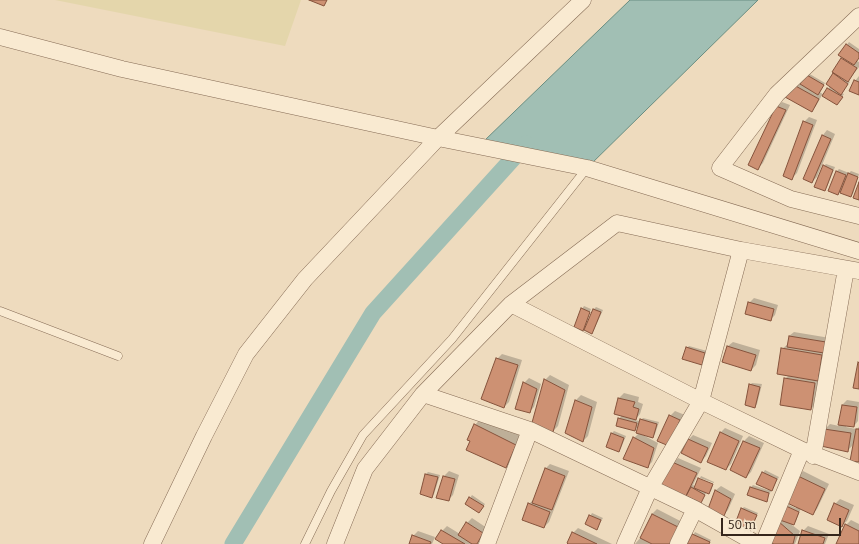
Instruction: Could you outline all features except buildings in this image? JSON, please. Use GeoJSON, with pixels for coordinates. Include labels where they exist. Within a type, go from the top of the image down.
{"type":"FeatureCollection","features":[{"type":"Feature","properties":{"kind":"street"},"geometry":{"type":"LineString","coordinates":[[152,544],[204,436],[246,354],[305,279],[438,138],[583,0]]}},
{"type":"Feature","properties":{"kind":"street"},"geometry":{"type":"LineString","coordinates":[[859,16],[777,94],[720,168],[791,199],[859,216]]}},
{"type":"Feature","properties":{"kind":"street"},"geometry":{"type":"LineString","coordinates":[[0,37],[122,69],[438,138],[587,168],[859,251]]}},
{"type":"Feature","properties":{"kind":"street"},"geometry":{"type":"LineString","coordinates":[[335,544],[365,469],[423,394],[511,304],[617,223],[741,250],[853,270],[807,453],[763,544]]}},
{"type":"Feature","properties":{"kind":"street"},"geometry":{"type":"LineString","coordinates":[[625,544],[650,488],[701,401],[741,250]]}},
{"type":"Feature","properties":{"kind":"street"},"geometry":{"type":"LineString","coordinates":[[511,304],[701,401],[807,453],[859,472]]}},
{"type":"Feature","properties":{"kind":"street"},"geometry":{"type":"LineString","coordinates":[[423,394],[530,430],[695,509],[757,544]]}},
{"type":"Feature","properties":{"kind":"street"},"geometry":{"type":"LineString","coordinates":[[488,544],[530,430]]}},
{"type":"Feature","properties":{"kind":"street"},"geometry":{"type":"LineString","coordinates":[[678,544],[695,509]]}},
{"type":"Feature","properties":{"kind":"lane"},"geometry":{"type":"LineString","coordinates":[[305,544],[331,491],[363,435],[452,339],[587,168]]}},
{"type":"Feature","properties":{"kind":"lane"},"geometry":{"type":"LineString","coordinates":[[0,311],[118,356]]}},
{"type":"Feature","properties":{"kind":"shaded area"},"geometry":{"type":"Polygon","coordinates":[[[55,0],[301,0],[285,46],[55,0]]]}},
{"type":"Feature","properties":{"kind":"water"},"geometry":{"type":"Polygon","coordinates":[[[630,0],[758,0],[587,168],[484,141],[630,0]]]}},
{"type":"Feature","properties":{"kind":"waterway"},"geometry":{"type":"LineString","coordinates":[[233,544],[373,313],[526,144]]}}]}
